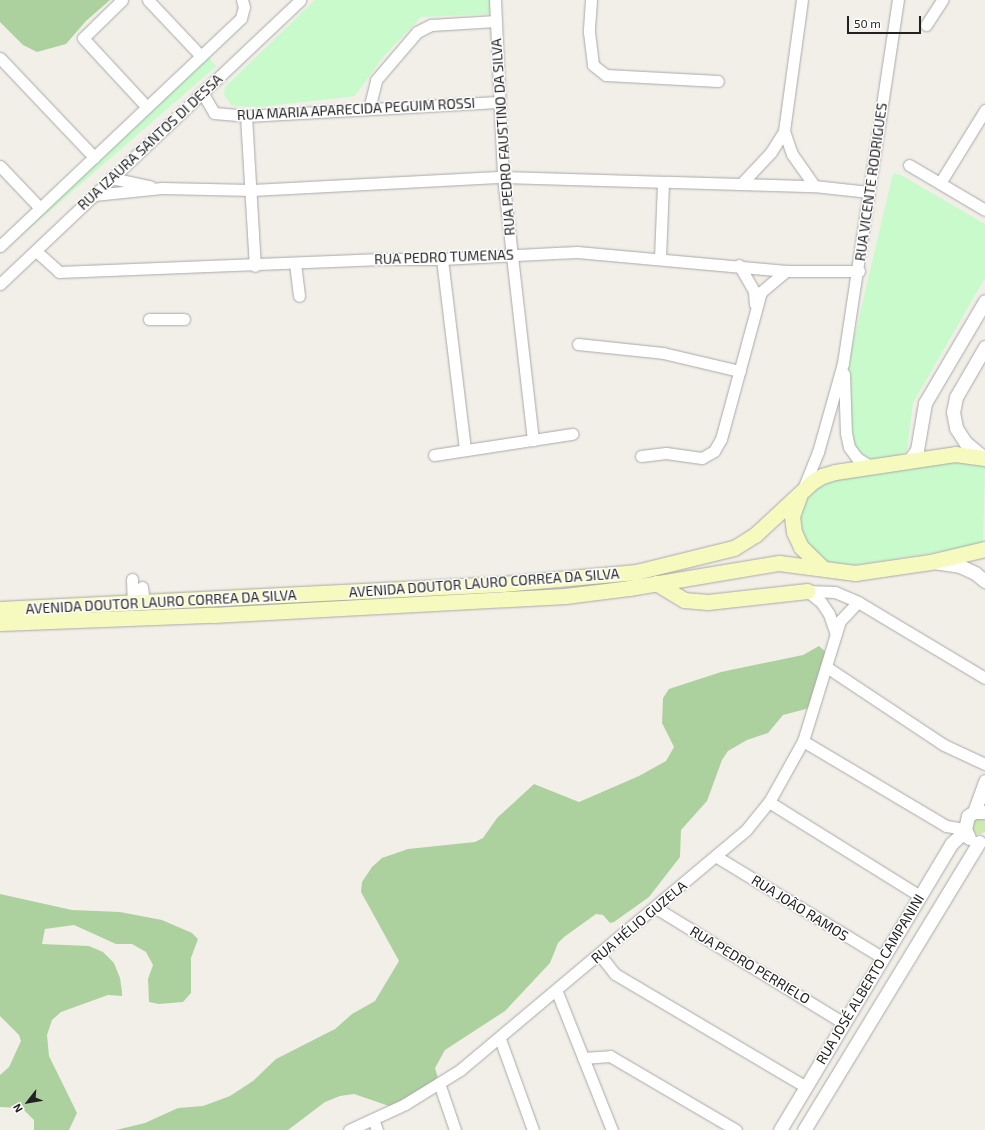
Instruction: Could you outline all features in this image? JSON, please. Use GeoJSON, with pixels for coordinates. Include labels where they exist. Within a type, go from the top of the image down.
{"type":"FeatureCollection","features":[{"type":"Feature","properties":{"kind":"main road","name":"AVENIDA DOUTOR LAURO CORREA DA SILVA"},"geometry":{"type":"LineString","coordinates":[[0,609],[502,584],[636,572],[734,548],[755,536],[802,491],[822,476],[870,466],[955,454],[984,458]]}},
{"type":"Feature","properties":{"kind":"main road"},"geometry":{"type":"LineString","coordinates":[[802,491],[795,503],[792,516],[794,532],[810,557],[829,571]]}},
{"type":"Feature","properties":{"kind":"main road"},"geometry":{"type":"LineString","coordinates":[[0,623],[213,615],[565,596],[779,563],[806,565],[829,571],[854,573],[930,562],[985,549]]}},
{"type":"Feature","properties":{"kind":"main road"},"geometry":{"type":"LineString","coordinates":[[656,583],[684,600],[708,602],[807,591]]}},
{"type":"Feature","properties":{"kind":"street"},"geometry":{"type":"LineString","coordinates":[[122,0],[83,38],[148,107]]}},
{"type":"Feature","properties":{"kind":"street"},"geometry":{"type":"LineString","coordinates":[[148,0],[201,56]]}},
{"type":"Feature","properties":{"kind":"street","name":"RUA IZAURA SANTOS DI DESSA"},"geometry":{"type":"LineString","coordinates":[[0,284],[300,0]]}},
{"type":"Feature","properties":{"kind":"street","name":"RUA PEDRO FAUSTINO DA SILVA"},"geometry":{"type":"LineString","coordinates":[[495,0],[498,102],[504,177],[511,256],[533,440]]}},
{"type":"Feature","properties":{"kind":"street"},"geometry":{"type":"LineString","coordinates":[[591,0],[589,32],[593,65],[606,75],[718,81]]}},
{"type":"Feature","properties":{"kind":"street"},"geometry":{"type":"LineString","coordinates":[[740,184],[771,152],[784,131],[802,0]]}},
{"type":"Feature","properties":{"kind":"street","name":"RUA VICENTE RODRIGUES"},"geometry":{"type":"LineString","coordinates":[[802,491],[826,427],[843,363],[859,271],[869,192],[898,0]]}},
{"type":"Feature","properties":{"kind":"street"},"geometry":{"type":"LineString","coordinates":[[926,25],[942,0]]}},
{"type":"Feature","properties":{"kind":"street","name":"RUA IZAURA SANTOS DI DESSA"},"geometry":{"type":"LineString","coordinates":[[0,246],[241,18],[243,4]]}},
{"type":"Feature","properties":{"kind":"street"},"geometry":{"type":"LineString","coordinates":[[369,109],[376,80],[417,32],[431,25],[496,21]]}},
{"type":"Feature","properties":{"kind":"street"},"geometry":{"type":"LineString","coordinates":[[0,58],[94,157]]}},
{"type":"Feature","properties":{"kind":"street","name":"RUA MARIA APARECIDA PEGUIM ROSSI"},"geometry":{"type":"LineString","coordinates":[[202,92],[214,113],[246,116],[498,102]]}},
{"type":"Feature","properties":{"kind":"street"},"geometry":{"type":"LineString","coordinates":[[940,183],[985,110]]}},
{"type":"Feature","properties":{"kind":"street"},"geometry":{"type":"LineString","coordinates":[[246,116],[252,190],[255,266]]}},
{"type":"Feature","properties":{"kind":"street"},"geometry":{"type":"LineString","coordinates":[[784,131],[792,154],[814,186]]}},
{"type":"Feature","properties":{"kind":"street"},"geometry":{"type":"LineString","coordinates":[[908,165],[985,210]]}},
{"type":"Feature","properties":{"kind":"street"},"geometry":{"type":"LineString","coordinates":[[0,166],[40,208]]}},
{"type":"Feature","properties":{"kind":"street"},"geometry":{"type":"LineString","coordinates":[[94,194],[162,188],[252,190],[504,177],[814,186],[869,192]]}},
{"type":"Feature","properties":{"kind":"street"},"geometry":{"type":"LineString","coordinates":[[111,178],[162,188]]}},
{"type":"Feature","properties":{"kind":"street"},"geometry":{"type":"LineString","coordinates":[[660,258],[663,182]]}},
{"type":"Feature","properties":{"kind":"street","name":"RUA PEDRO TUMENAS"},"geometry":{"type":"LineString","coordinates":[[36,251],[59,272],[255,266],[382,259],[442,259],[577,252],[739,265],[786,271],[859,271]]}},
{"type":"Feature","properties":{"kind":"street"},"geometry":{"type":"LineString","coordinates":[[442,259],[465,450]]}},
{"type":"Feature","properties":{"kind":"street"},"geometry":{"type":"LineString","coordinates":[[296,263],[299,296]]}},
{"type":"Feature","properties":{"kind":"street"},"geometry":{"type":"LineString","coordinates":[[739,265],[754,291],[756,308]]}},
{"type":"Feature","properties":{"kind":"street"},"geometry":{"type":"LineString","coordinates":[[641,456],[666,453],[702,458],[714,451],[721,438],[761,292],[786,271]]}},
{"type":"Feature","properties":{"kind":"street"},"geometry":{"type":"LineString","coordinates":[[908,461],[917,450],[926,403],[985,301]]}},
{"type":"Feature","properties":{"kind":"street"},"geometry":{"type":"LineString","coordinates":[[148,319],[184,319]]}},
{"type":"Feature","properties":{"kind":"street"},"geometry":{"type":"LineString","coordinates":[[578,344],[663,353],[740,371]]}},
{"type":"Feature","properties":{"kind":"street"},"geometry":{"type":"LineString","coordinates":[[984,458],[959,433],[953,412],[956,397],[985,347]]}},
{"type":"Feature","properties":{"kind":"street","name":"RUA VICENTE RODRIGUES"},"geometry":{"type":"LineString","coordinates":[[843,363],[846,433],[849,447],[857,458],[870,466]]}},
{"type":"Feature","properties":{"kind":"street"},"geometry":{"type":"LineString","coordinates":[[826,427],[834,426],[846,433]]}},
{"type":"Feature","properties":{"kind":"street"},"geometry":{"type":"LineString","coordinates":[[434,454],[572,434]]}},
{"type":"Feature","properties":{"kind":"street"},"geometry":{"type":"LineString","coordinates":[[930,562],[960,566],[975,573],[985,581]]}},
{"type":"Feature","properties":{"kind":"street"},"geometry":{"type":"LineString","coordinates":[[132,578],[139,603]]}},
{"type":"Feature","properties":{"kind":"street"},"geometry":{"type":"LineString","coordinates":[[139,603],[142,587]]}},
{"type":"Feature","properties":{"kind":"street"},"geometry":{"type":"LineString","coordinates":[[807,591],[835,592],[858,602],[985,678]]}},
{"type":"Feature","properties":{"kind":"street"},"geometry":{"type":"LineString","coordinates":[[807,591],[821,602],[829,614],[836,634]]}},
{"type":"Feature","properties":{"kind":"street","name":"RUA HÉLIO GUZELA"},"geometry":{"type":"LineString","coordinates":[[349,1130],[405,1104],[439,1083],[500,1040],[717,857],[746,830],[769,802],[803,741],[828,668],[840,621],[858,602]]}},
{"type":"Feature","properties":{"kind":"street"},"geometry":{"type":"LineString","coordinates":[[828,668],[944,745],[985,764]]}},
{"type":"Feature","properties":{"kind":"street"},"geometry":{"type":"LineString","coordinates":[[803,741],[946,826],[965,830],[973,840],[983,842]]}},
{"type":"Feature","properties":{"kind":"street"},"geometry":{"type":"LineString","coordinates":[[979,812],[985,781]]}},
{"type":"Feature","properties":{"kind":"street"},"geometry":{"type":"LineString","coordinates":[[769,802],[920,896]]}},
{"type":"Feature","properties":{"kind":"street","name":"RUA JOSÉ ALBERTO CAMPANINI"},"geometry":{"type":"LineString","coordinates":[[780,1130],[951,844],[965,830],[968,816],[979,812]]}},
{"type":"Feature","properties":{"kind":"street","name":"RUA JOSÉ ALBERTO CAMPANINI"},"geometry":{"type":"LineString","coordinates":[[804,1130],[983,842]]}},
{"type":"Feature","properties":{"kind":"street","name":"RUA JOÃO RAMOS"},"geometry":{"type":"LineString","coordinates":[[717,857],[882,958]]}},
{"type":"Feature","properties":{"kind":"street","name":"RUA PEDRO PERRIELO"},"geometry":{"type":"LineString","coordinates":[[656,908],[844,1023]]}},
{"type":"Feature","properties":{"kind":"street"},"geometry":{"type":"LineString","coordinates":[[600,955],[615,974],[806,1087]]}},
{"type":"Feature","properties":{"kind":"street"},"geometry":{"type":"LineString","coordinates":[[556,992],[612,1130]]}},
{"type":"Feature","properties":{"kind":"street"},"geometry":{"type":"LineString","coordinates":[[500,1040],[533,1130]]}},
{"type":"Feature","properties":{"kind":"street"},"geometry":{"type":"LineString","coordinates":[[583,1058],[610,1056],[736,1130]]}},
{"type":"Feature","properties":{"kind":"street"},"geometry":{"type":"LineString","coordinates":[[439,1083],[455,1130]]}},
{"type":"Feature","properties":{"kind":"street"},"geometry":{"type":"LineString","coordinates":[[373,1119],[377,1130]]}},
{"type":"Feature","properties":{"kind":"green space"},"geometry":{"type":"Polygon","coordinates":[[[0,0],[110,0],[86,21],[66,44],[37,52],[23,45],[0,22],[0,0]]]}},
{"type":"Feature","properties":{"kind":"green space"},"geometry":{"type":"Polygon","coordinates":[[[315,0],[490,0],[491,14],[421,17],[383,57],[355,96],[260,107],[232,106],[224,95],[225,87],[315,0]]]}},
{"type":"Feature","properties":{"kind":"green space"},"geometry":{"type":"Polygon","coordinates":[[[209,58],[216,66],[0,254],[0,240],[209,58]]]}},
{"type":"Feature","properties":{"kind":"green space"},"geometry":{"type":"Polygon","coordinates":[[[893,173],[901,175],[985,224],[985,278],[913,403],[907,451],[884,460],[868,458],[857,450],[852,439],[848,364],[893,173]]]}},
{"type":"Feature","properties":{"kind":"green space"},"geometry":{"type":"Polygon","coordinates":[[[957,459],[985,465],[983,545],[842,567],[826,562],[805,540],[800,525],[801,510],[807,496],[817,484],[833,478],[957,459]]]}},
{"type":"Feature","properties":{"kind":"green space"},"geometry":{"type":"Polygon","coordinates":[[[819,646],[827,653],[828,678],[816,701],[806,709],[783,715],[768,733],[747,740],[728,751],[722,760],[707,801],[681,830],[680,857],[649,897],[614,922],[610,923],[603,915],[596,914],[564,937],[558,943],[550,963],[505,1011],[445,1050],[435,1068],[440,1085],[429,1097],[408,1106],[389,1106],[354,1094],[340,1096],[325,1102],[288,1130],[116,1130],[145,1123],[178,1108],[203,1106],[230,1096],[253,1081],[276,1059],[335,1029],[352,1014],[375,1001],[399,961],[361,892],[362,882],[372,867],[382,858],[408,849],[475,842],[483,838],[497,818],[534,784],[579,802],[639,776],[666,761],[674,747],[662,723],[663,698],[669,689],[721,672],[803,655],[819,646]]]}},
{"type":"Feature","properties":{"kind":"green space"},"geometry":{"type":"Polygon","coordinates":[[[976,818],[982,818],[987,823],[985,832],[982,834],[976,834],[971,829],[971,823],[976,818]]]}},
{"type":"Feature","properties":{"kind":"green space"},"geometry":{"type":"Polygon","coordinates":[[[0,894],[72,910],[120,912],[162,920],[192,933],[198,939],[191,958],[191,993],[183,1002],[159,1004],[149,1002],[148,979],[153,965],[146,952],[132,944],[116,944],[74,925],[45,929],[42,944],[89,946],[103,952],[114,963],[120,978],[122,992],[122,996],[108,995],[61,1012],[52,1020],[47,1035],[49,1056],[77,1113],[69,1130],[34,1130],[34,1120],[22,1108],[0,1107],[0,1075],[9,1067],[21,1041],[19,1035],[0,1016],[0,894]]]}}]}
